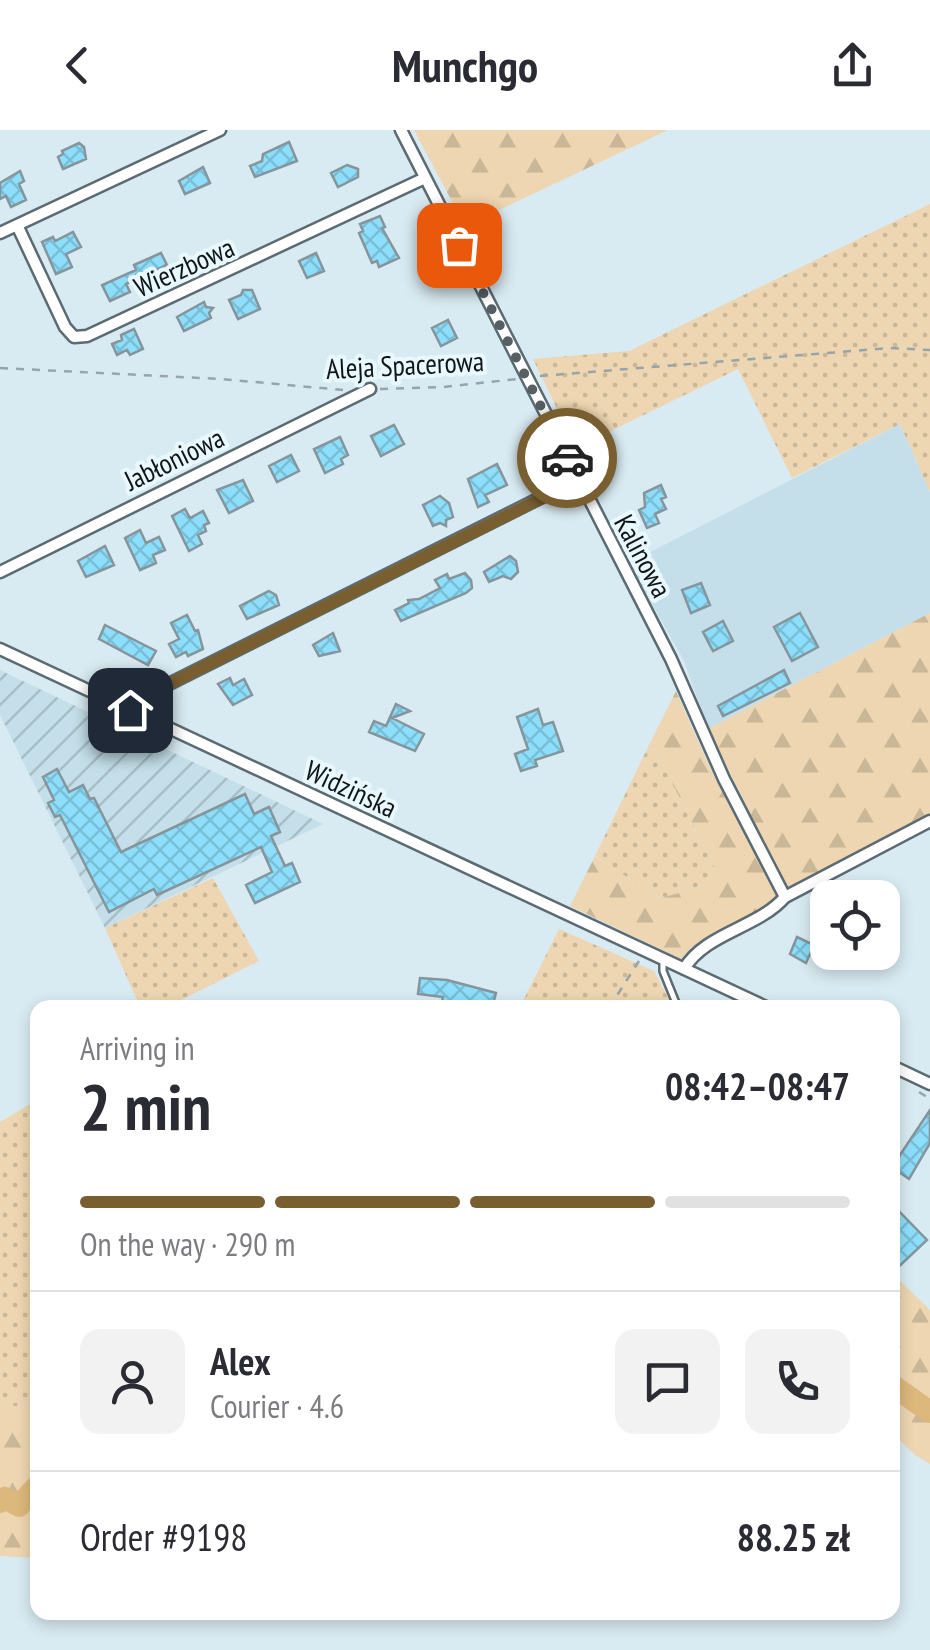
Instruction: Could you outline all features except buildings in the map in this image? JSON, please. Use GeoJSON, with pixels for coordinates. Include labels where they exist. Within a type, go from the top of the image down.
{"type":"FeatureCollection","features":[{"type":"Feature","properties":{"kind":"street"},"geometry":{"type":"LineString","coordinates":[[0,233],[220,130]]}},
{"type":"Feature","properties":{"kind":"street","name":"Kalinowa"},"geometry":{"type":"LineString","coordinates":[[401,130],[671,658],[724,779],[784,898]]}},
{"type":"Feature","properties":{"kind":"street","name":"Wierzbowa"},"geometry":{"type":"LineString","coordinates":[[17,225],[64,326],[74,338],[87,336],[214,279],[425,178]]}},
{"type":"Feature","properties":{"kind":"street","name":"Jabłoniowa"},"geometry":{"type":"LineString","coordinates":[[0,572],[370,389]]}},
{"type":"Feature","properties":{"kind":"street"},"geometry":{"type":"LineString","coordinates":[[130,710],[141,698],[578,480]]}},
{"type":"Feature","properties":{"kind":"street","name":"Widzińska"},"geometry":{"type":"LineString","coordinates":[[0,649],[751,1000]]}},
{"type":"Feature","properties":{"kind":"street"},"geometry":{"type":"LineString","coordinates":[[684,968],[699,952],[771,910],[784,898],[930,821]]}},
{"type":"Feature","properties":{"kind":"street"},"geometry":{"type":"LineString","coordinates":[[900,1070],[930,1084]]}},
{"type":"Feature","properties":{"kind":"lane"},"geometry":{"type":"LineString","coordinates":[[662,959],[675,1000]]}},
{"type":"Feature","properties":{"kind":"path","name":"Aleja Spacerowa"},"geometry":{"type":"LineString","coordinates":[[0,368],[221,379],[325,390],[444,387],[590,370],[890,348],[930,350]]}},
{"type":"Feature","properties":{"kind":"path"},"geometry":{"type":"LineString","coordinates":[[614,1000],[645,951]]}},
{"type":"Feature","properties":{"kind":"shaded area"},"geometry":{"type":"Polygon","coordinates":[[[900,424],[930,492],[930,613],[708,729],[684,661],[629,563],[900,424]]]}},
{"type":"Feature","properties":{"kind":"shaded area"},"geometry":{"type":"Polygon","coordinates":[[[0,670],[323,824],[105,928],[0,715],[0,670]]]}},
{"type":"Feature","properties":{"kind":"green space"},"geometry":{"type":"Polygon","coordinates":[[[414,130],[668,130],[465,226],[414,130]]]}},
{"type":"Feature","properties":{"kind":"green space"},"geometry":{"type":"Polygon","coordinates":[[[930,204],[930,492],[900,424],[792,478],[738,369],[576,448],[533,359],[629,351],[930,204]]]}},
{"type":"Feature","properties":{"kind":"green space"},"geometry":{"type":"Polygon","coordinates":[[[930,613],[930,815],[788,889],[708,729],[930,613]]]}},
{"type":"Feature","properties":{"kind":"green space"},"geometry":{"type":"Polygon","coordinates":[[[676,691],[711,770],[776,895],[771,903],[692,947],[681,959],[570,906],[595,856],[655,896],[665,897],[709,884],[715,868],[651,741],[676,691]]]}},
{"type":"Feature","properties":{"kind":"green space"},"geometry":{"type":"Polygon","coordinates":[[[651,741],[715,868],[709,884],[665,897],[655,896],[595,856],[651,741]]]}},
{"type":"Feature","properties":{"kind":"green space"},"geometry":{"type":"Polygon","coordinates":[[[213,878],[259,961],[181,1000],[137,1000],[105,928],[213,878]]]}},
{"type":"Feature","properties":{"kind":"green space"},"geometry":{"type":"Polygon","coordinates":[[[559,929],[654,971],[669,1000],[524,1000],[559,929]]]}},
{"type":"Feature","properties":{"kind":"green space"},"geometry":{"type":"Polygon","coordinates":[[[30,1104],[30,1408],[0,1404],[0,1122],[30,1104]]]}},
{"type":"Feature","properties":{"kind":"green space"},"geometry":{"type":"Polygon","coordinates":[[[900,1281],[930,1310],[930,1464],[900,1441],[900,1281]]]}},
{"type":"Feature","properties":{"kind":"green space"},"geometry":{"type":"Polygon","coordinates":[[[0,1404],[30,1408],[30,1558],[0,1556],[0,1404]]]}},
{"type":"Feature","properties":{"kind":"waterway"},"geometry":{"type":"LineString","coordinates":[[900,1391],[930,1412]]}},
{"type":"Feature","properties":{"kind":"waterway"},"geometry":{"type":"LineString","coordinates":[[0,1502],[5,1498],[19,1506],[30,1494]]}},
{"type":"Feature","properties":{"kind":"way so far"},"geometry":{"type":"LineString","coordinates":[[459,245],[567,458]]}},
{"type":"Feature","properties":{"kind":"route"},"geometry":{"type":"LineString","coordinates":[[130,710],[141,698],[578,480],[567,458]]}}]}
